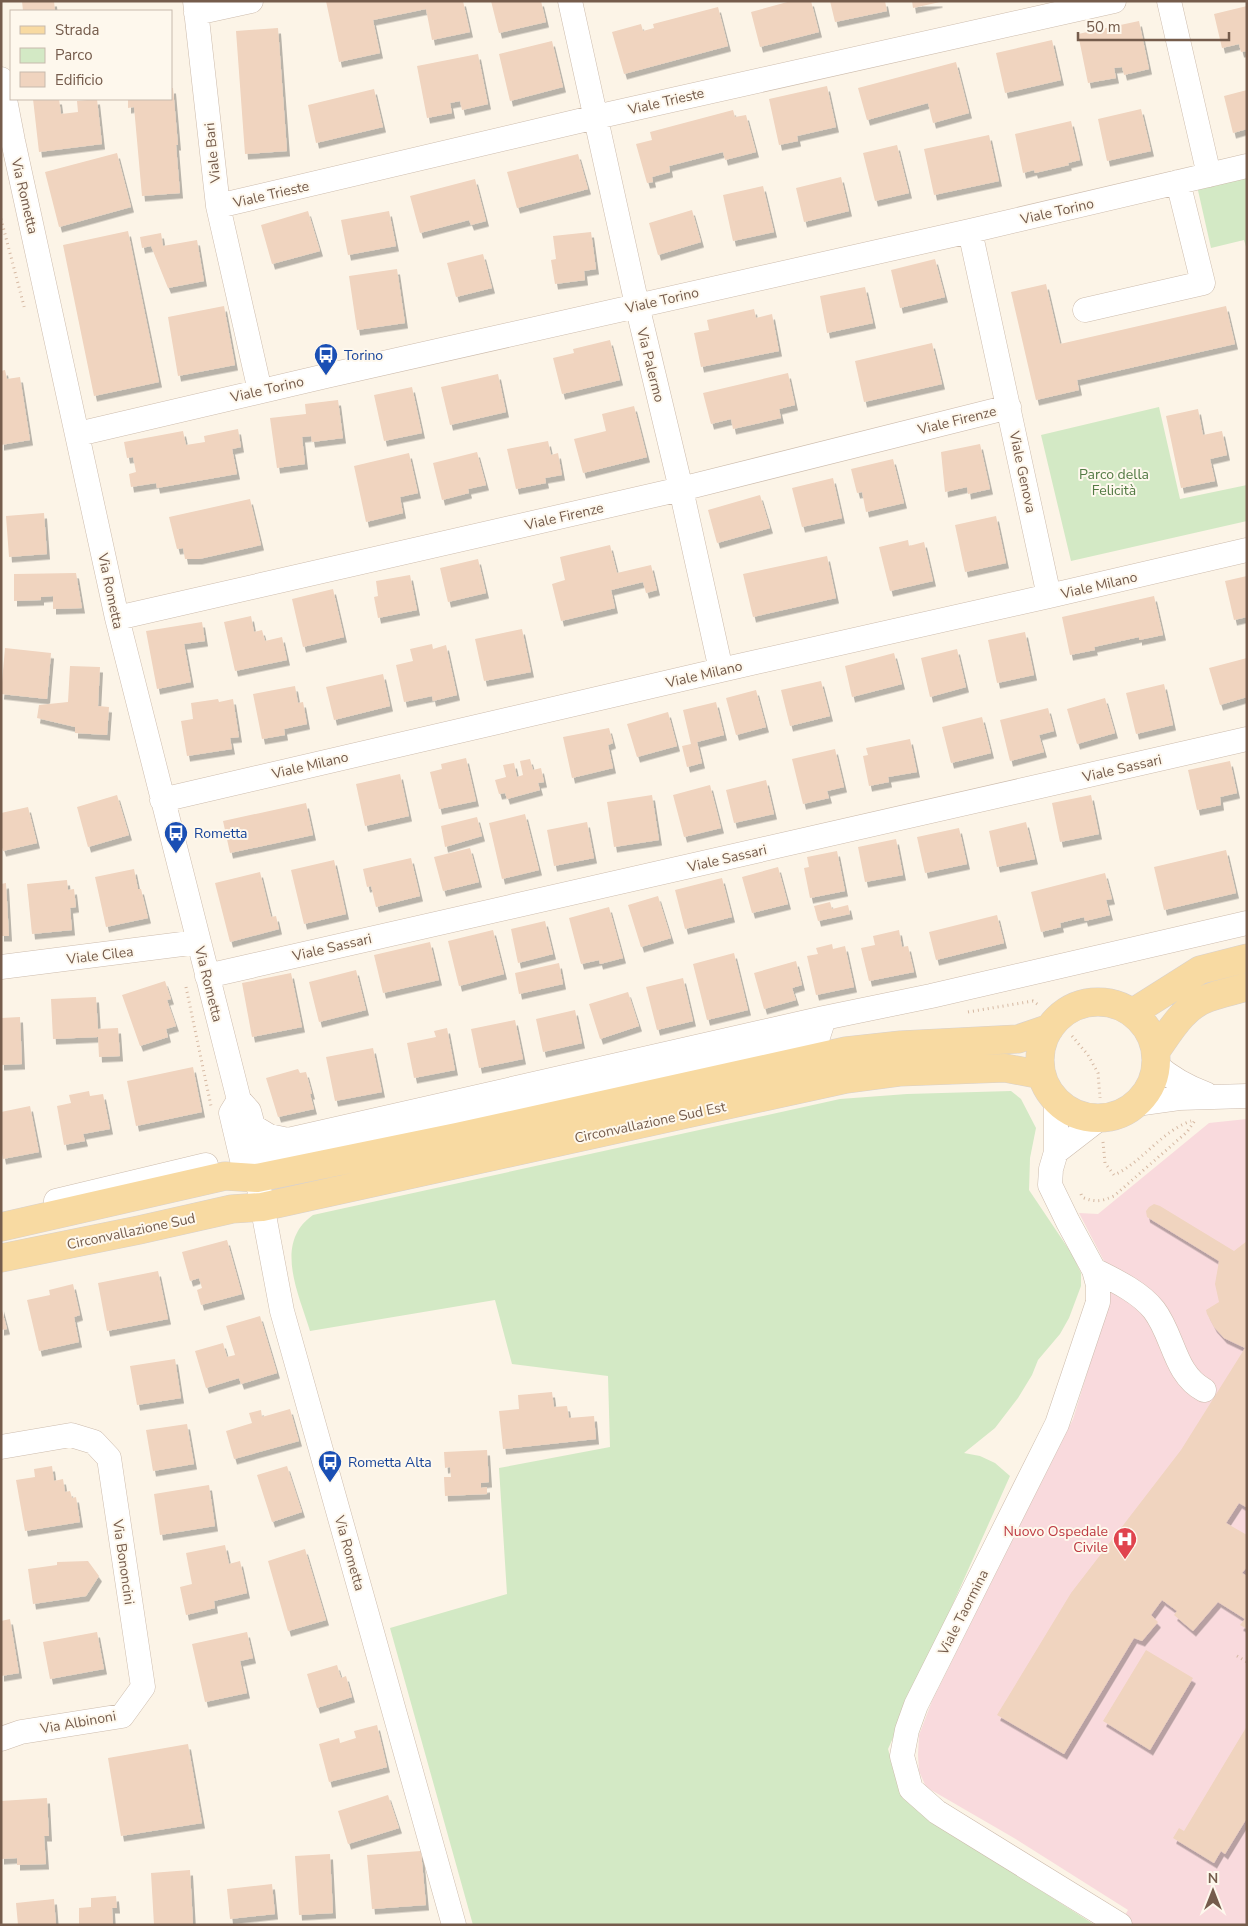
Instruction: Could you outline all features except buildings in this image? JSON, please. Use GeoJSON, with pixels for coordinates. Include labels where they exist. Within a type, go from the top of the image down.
{"type":"FeatureCollection","features":[{"type":"Feature","properties":{"kind":"main road"},"geometry":{"type":"LineString","coordinates":[[1132,1013],[1200,970],[1247,958]]}},
{"type":"Feature","properties":{"kind":"main road","name":"Circonvallazione Sud Est"},"geometry":{"type":"LineString","coordinates":[[1156,1058],[1148,1030],[1132,1013],[1111,1004],[1088,1003],[1067,1012],[1060,1030],[1043,1042],[1040,1058],[1042,1075],[1046,1084],[1056,1100],[1065,1108],[1101,1120],[1113,1116],[1136,1104],[1146,1093],[1153,1080],[1156,1058],[1174,1025],[1190,1008],[1207,998],[1247,987]]}},
{"type":"Feature","properties":{"kind":"main road","name":"Circonvallazione Sud Est"},"geometry":{"type":"LineString","coordinates":[[260,1171],[458,1137],[715,1071],[846,1051],[901,1045],[1018,1038],[1060,1030]]}},
{"type":"Feature","properties":{"kind":"main road","name":"Circonvallazione Sud Est"},"geometry":{"type":"LineString","coordinates":[[262,1207],[846,1079],[900,1072],[1005,1068],[1042,1075]]}},
{"type":"Feature","properties":{"kind":"main road"},"geometry":{"type":"LineString","coordinates":[[1,1227],[225,1176],[260,1171]]}},
{"type":"Feature","properties":{"kind":"main road","name":"Circonvallazione Sud"},"geometry":{"type":"LineString","coordinates":[[1,1258],[232,1209],[262,1207]]}},
{"type":"Feature","properties":{"kind":"street"},"geometry":{"type":"LineString","coordinates":[[196,7],[251,1]]}},
{"type":"Feature","properties":{"kind":"street","name":"Via Palermo"},"geometry":{"type":"LineString","coordinates":[[570,1],[637,306],[682,489],[721,670]]}},
{"type":"Feature","properties":{"kind":"street","name":"Viale Trieste"},"geometry":{"type":"LineString","coordinates":[[218,206],[596,117],[1114,1]]}},
{"type":"Feature","properties":{"kind":"street"},"geometry":{"type":"LineString","coordinates":[[1169,1],[1209,174]]}},
{"type":"Feature","properties":{"kind":"street","name":"Viale Bari"},"geometry":{"type":"LineString","coordinates":[[196,7],[218,206],[260,391]]}},
{"type":"Feature","properties":{"kind":"street","name":"Via Rometta"},"geometry":{"type":"LineString","coordinates":[[1,79],[7,139],[78,434],[117,618],[239,1100],[249,1111],[254,1127],[260,1171],[262,1207],[282,1312],[454,1925]]}},
{"type":"Feature","properties":{"kind":"street","name":"Viale Torino"},"geometry":{"type":"LineString","coordinates":[[78,434],[1247,166]]}},
{"type":"Feature","properties":{"kind":"street"},"geometry":{"type":"LineString","coordinates":[[1085,310],[1203,283],[1178,182]]}},
{"type":"Feature","properties":{"kind":"street","name":"Viale Genova"},"geometry":{"type":"LineString","coordinates":[[970,231],[1049,596]]}},
{"type":"Feature","properties":{"kind":"street","name":"Viale Firenze"},"geometry":{"type":"LineString","coordinates":[[117,618],[682,489],[1009,407]]}},
{"type":"Feature","properties":{"kind":"street","name":"Viale Milano"},"geometry":{"type":"LineString","coordinates":[[162,800],[1247,550]]}},
{"type":"Feature","properties":{"kind":"street","name":"Viale Sassari"},"geometry":{"type":"LineString","coordinates":[[207,976],[1247,740]]}},
{"type":"Feature","properties":{"kind":"street"},"geometry":{"type":"LineString","coordinates":[[254,1127],[269,1136],[288,1140],[1247,923]]}},
{"type":"Feature","properties":{"kind":"street","name":"Viale Cilea"},"geometry":{"type":"LineString","coordinates":[[1,966],[198,942]]}},
{"type":"Feature","properties":{"kind":"street"},"geometry":{"type":"LineString","coordinates":[[715,1071],[817,1040],[824,1018]]}},
{"type":"Feature","properties":{"kind":"street"},"geometry":{"type":"LineString","coordinates":[[1156,1058],[1170,1078],[1212,1096]]}},
{"type":"Feature","properties":{"kind":"street"},"geometry":{"type":"LineString","coordinates":[[1136,1104],[1212,1096],[1247,1096]]}},
{"type":"Feature","properties":{"kind":"street","name":"Via Rometta"},"geometry":{"type":"LineString","coordinates":[[239,1100],[231,1113],[243,1164],[260,1171]]}},
{"type":"Feature","properties":{"kind":"street","name":"Viale Taormina"},"geometry":{"type":"LineString","coordinates":[[1056,1100],[1056,1152],[1050,1185],[1094,1270],[1098,1285],[1098,1302],[1057,1424],[916,1705],[907,1730],[902,1756],[912,1789],[937,1812],[1120,1925]]}},
{"type":"Feature","properties":{"kind":"street"},"geometry":{"type":"LineString","coordinates":[[1056,1152],[1101,1120]]}},
{"type":"Feature","properties":{"kind":"street"},"geometry":{"type":"LineString","coordinates":[[1,1213],[206,1165]]}},
{"type":"Feature","properties":{"kind":"street"},"geometry":{"type":"LineString","coordinates":[[1094,1270],[1117,1281],[1154,1310],[1162,1322],[1186,1375],[1192,1384],[1204,1390]]}},
{"type":"Feature","properties":{"kind":"street","name":"Via Bononcini"},"geometry":{"type":"LineString","coordinates":[[1,1447],[71,1435],[94,1442],[109,1458],[143,1687]]}},
{"type":"Feature","properties":{"kind":"street","name":"Via Albinoni"},"geometry":{"type":"LineString","coordinates":[[1,1739],[21,1732],[122,1716],[143,1687]]}},
{"type":"Feature","properties":{"kind":"path"},"geometry":{"type":"LineString","coordinates":[[1060,1030],[1088,1055],[1098,1073],[1104,1163],[1114,1175],[1124,1171],[1164,1136],[1187,1122],[1201,1118]]}},
{"type":"Feature","properties":{"kind":"path"},"geometry":{"type":"LineString","coordinates":[[1237,1656],[1247,1662]]}},
{"type":"Feature","properties":{"kind":"shaded area","name":"Nuovo Ospedale Civile"},"geometry":{"type":"Polygon","coordinates":[[[1247,1119],[1247,1925],[1119,1925],[1128,1910],[1014,1838],[926,1787],[919,1771],[919,1735],[932,1701],[1073,1419],[1108,1305],[1105,1263],[1079,1213],[1098,1214],[1209,1123],[1247,1119]]]}},
{"type":"Feature","properties":{"kind":"green space"},"geometry":{"type":"Polygon","coordinates":[[[1247,175],[1247,250],[1244,240],[1211,248],[1197,186],[1247,175]]]}},
{"type":"Feature","properties":{"kind":"green space","name":"Parco della Felicità"},"geometry":{"type":"Polygon","coordinates":[[[1159,407],[1180,499],[1247,485],[1247,521],[1071,561],[1041,435],[1159,407]]]}},
{"type":"Feature","properties":{"kind":"green space"},"geometry":{"type":"Polygon","coordinates":[[[1011,1091],[1021,1099],[1036,1128],[1030,1158],[1029,1190],[1072,1254],[1081,1273],[1081,1286],[1069,1318],[1060,1334],[1038,1360],[1032,1375],[1018,1398],[995,1428],[964,1453],[980,1456],[995,1463],[1010,1476],[888,1749],[900,1791],[930,1820],[1095,1925],[473,1925],[390,1628],[507,1594],[499,1468],[610,1447],[608,1376],[512,1364],[495,1300],[310,1331],[292,1270],[294,1240],[301,1227],[313,1215],[840,1099],[907,1094],[1011,1091]]]}},
{"type":"Feature","properties":{"kind":"place","name":"Torino"},"geometry":{"type":"Point","coordinates":[326,376]}},
{"type":"Feature","properties":{"kind":"place","name":"Rometta"},"geometry":{"type":"Point","coordinates":[176,854]}},
{"type":"Feature","properties":{"kind":"place","name":"Rometta Alta"},"geometry":{"type":"Point","coordinates":[330,1483]}},
{"type":"Feature","properties":{"kind":"place","name":"Nuovo Ospedale Civile"},"geometry":{"type":"Point","coordinates":[1125,1560]}}]}
